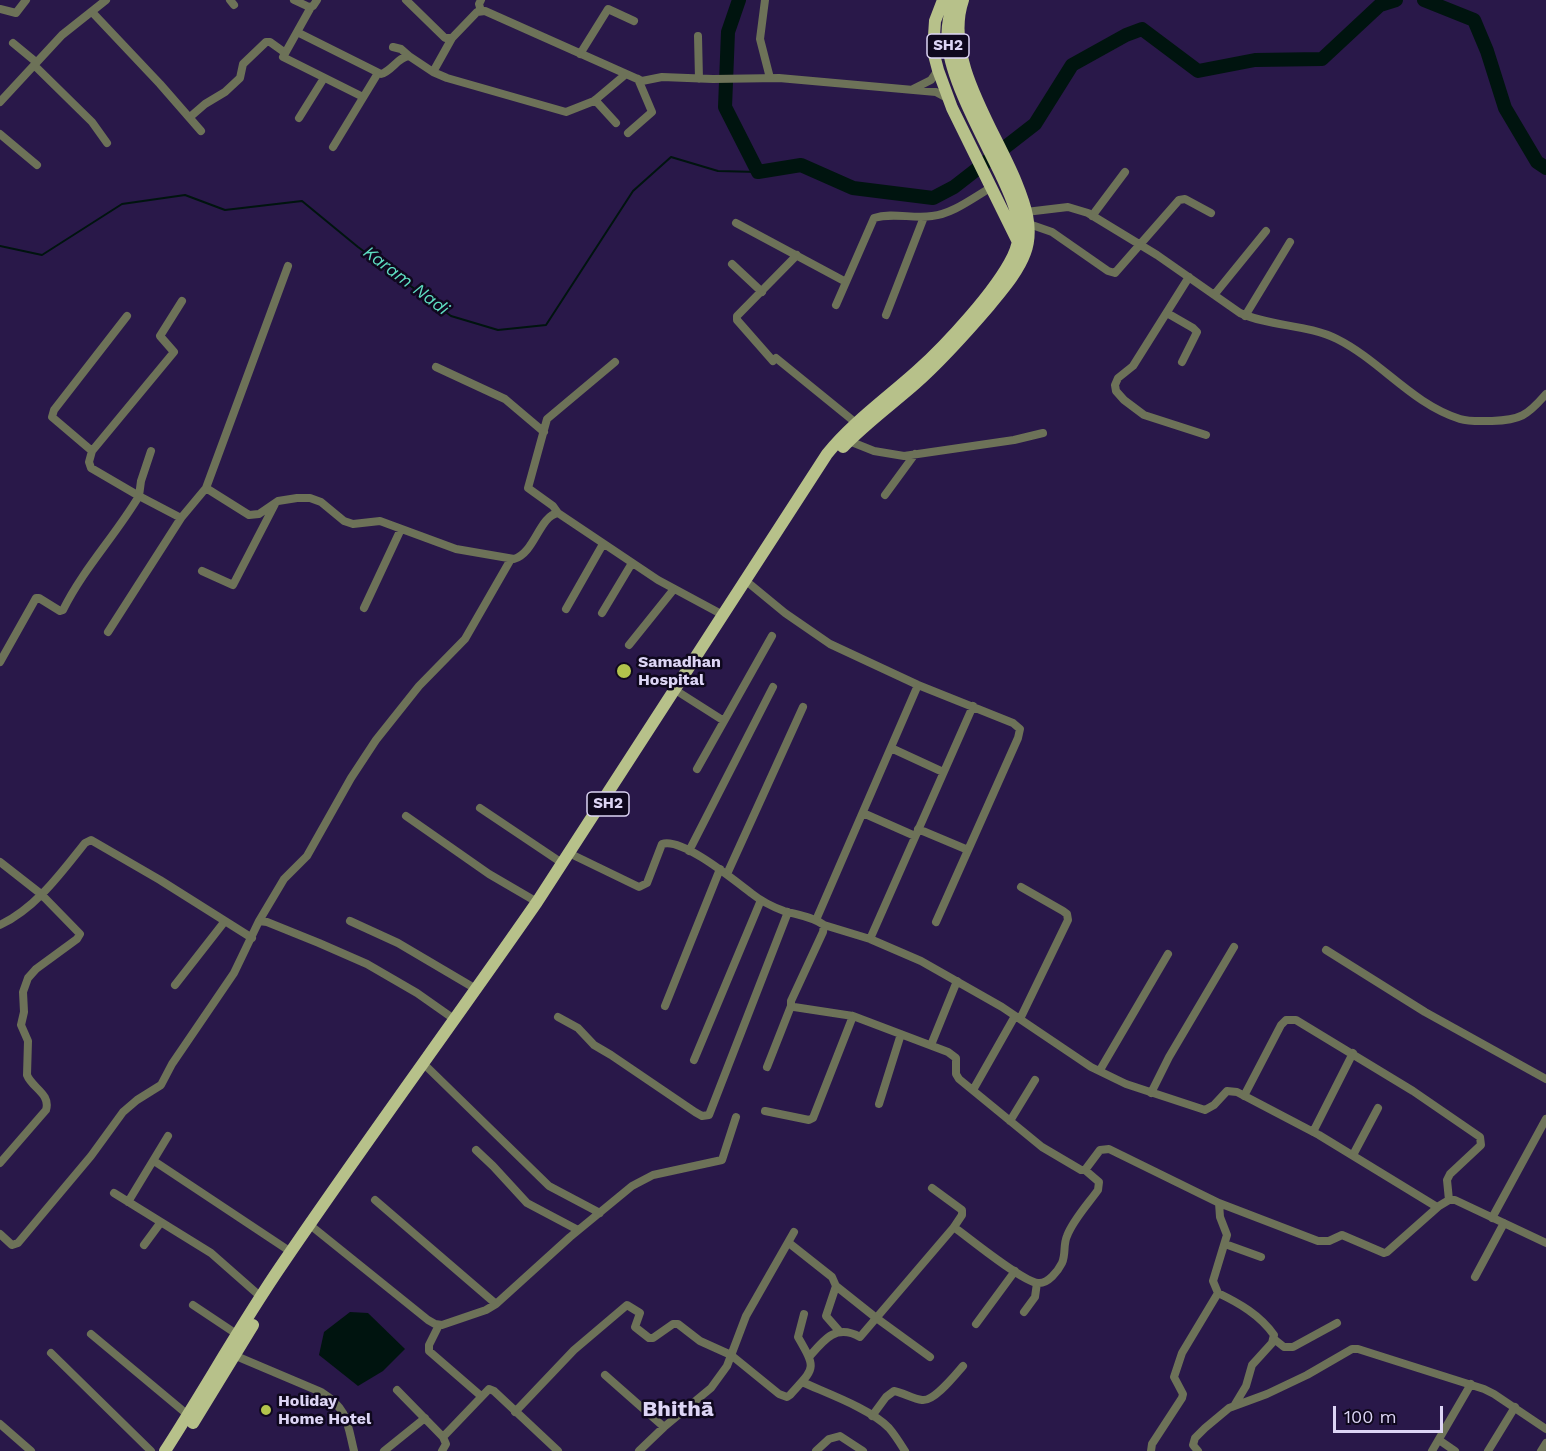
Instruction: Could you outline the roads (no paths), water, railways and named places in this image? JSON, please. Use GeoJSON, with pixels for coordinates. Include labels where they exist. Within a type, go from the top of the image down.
{"type":"FeatureCollection","features":[{"type":"Feature","properties":{"kind":"main road"},"geometry":{"type":"LineString","coordinates":[[943,0],[935,21],[933,51],[938,70],[950,103],[1018,243]]}},
{"type":"Feature","properties":{"kind":"main road","name":"SH2"},"geometry":{"type":"LineString","coordinates":[[165,1451],[188,1415],[236,1356],[258,1317],[315,1229],[575,855],[822,476],[849,441],[915,384],[952,348],[1000,293],[1028,242],[1028,218],[951,59],[948,44],[949,19],[955,0]]}},
{"type":"Feature","properties":{"kind":"main road","name":"SH2"},"geometry":{"type":"LineString","coordinates":[[963,0],[958,18],[958,41],[967,89]]}},
{"type":"Feature","properties":{"kind":"main road","name":"SH2"},"geometry":{"type":"LineString","coordinates":[[174,1451],[261,1297],[454,1019],[476,989],[493,973],[822,461],[856,423],[939,349],[1017,259],[1018,215],[1007,174]]}},
{"type":"Feature","properties":{"kind":"street"},"geometry":{"type":"LineString","coordinates":[[0,9],[16,13],[26,0]]}},
{"type":"Feature","properties":{"kind":"street"},"geometry":{"type":"LineString","coordinates":[[1,100],[62,35],[106,0]]}},
{"type":"Feature","properties":{"kind":"street"},"geometry":{"type":"LineString","coordinates":[[294,0],[306,7],[311,7]]}},
{"type":"Feature","properties":{"kind":"street"},"geometry":{"type":"LineString","coordinates":[[317,0],[282,56],[363,97]]}},
{"type":"Feature","properties":{"kind":"street"},"geometry":{"type":"LineString","coordinates":[[406,0],[441,36],[452,38]]}},
{"type":"Feature","properties":{"kind":"street"},"geometry":{"type":"LineString","coordinates":[[481,0],[479,6],[481,11]]}},
{"type":"Feature","properties":{"kind":"street"},"geometry":{"type":"LineString","coordinates":[[765,0],[760,39],[770,78]]}},
{"type":"Feature","properties":{"kind":"street"},"geometry":{"type":"LineString","coordinates":[[580,54],[608,9],[634,21]]}},
{"type":"Feature","properties":{"kind":"street"},"geometry":{"type":"LineString","coordinates":[[433,72],[452,38],[472,15],[481,11],[644,81],[662,77],[712,80],[770,78],[936,92],[950,103]]}},
{"type":"Feature","properties":{"kind":"street"},"geometry":{"type":"LineString","coordinates":[[92,12],[201,131]]}},
{"type":"Feature","properties":{"kind":"street"},"geometry":{"type":"LineString","coordinates":[[297,32],[378,73],[385,74],[404,57],[409,56]]}},
{"type":"Feature","properties":{"kind":"street"},"geometry":{"type":"LineString","coordinates":[[698,36],[699,79]]}},
{"type":"Feature","properties":{"kind":"street"},"geometry":{"type":"LineString","coordinates":[[190,117],[241,78],[244,63],[266,42],[270,42],[284,52]]}},
{"type":"Feature","properties":{"kind":"street"},"geometry":{"type":"LineString","coordinates":[[13,43],[92,122],[107,143]]}},
{"type":"Feature","properties":{"kind":"street"},"geometry":{"type":"LineString","coordinates":[[393,47],[401,49],[433,72],[447,78],[563,112],[571,111],[595,100],[626,74]]}},
{"type":"Feature","properties":{"kind":"street"},"geometry":{"type":"LineString","coordinates":[[911,90],[931,80],[938,70]]}},
{"type":"Feature","properties":{"kind":"street"},"geometry":{"type":"LineString","coordinates":[[333,147],[378,73]]}},
{"type":"Feature","properties":{"kind":"street"},"geometry":{"type":"LineString","coordinates":[[299,118],[324,78]]}},
{"type":"Feature","properties":{"kind":"street"},"geometry":{"type":"LineString","coordinates":[[628,133],[652,112],[638,79]]}},
{"type":"Feature","properties":{"kind":"street"},"geometry":{"type":"LineString","coordinates":[[595,100],[616,123]]}},
{"type":"Feature","properties":{"kind":"street"},"geometry":{"type":"LineString","coordinates":[[0,135],[37,165]]}},
{"type":"Feature","properties":{"kind":"street"},"geometry":{"type":"LineString","coordinates":[[1092,216],[1125,172]]}},
{"type":"Feature","properties":{"kind":"street"},"geometry":{"type":"LineString","coordinates":[[836,305],[874,218],[939,215],[991,185]]}},
{"type":"Feature","properties":{"kind":"street"},"geometry":{"type":"LineString","coordinates":[[1028,218],[1112,273],[1119,270],[1179,200],[1185,200],[1210,213]]}},
{"type":"Feature","properties":{"kind":"street"},"geometry":{"type":"LineString","coordinates":[[1028,218],[1068,207],[1077,208],[1141,245],[1245,316],[1334,338],[1349,346],[1418,398],[1461,420],[1516,419],[1533,409],[1546,394]]}},
{"type":"Feature","properties":{"kind":"street"},"geometry":{"type":"LineString","coordinates":[[886,315],[924,217]]}},
{"type":"Feature","properties":{"kind":"street"},"geometry":{"type":"LineString","coordinates":[[736,222],[846,282]]}},
{"type":"Feature","properties":{"kind":"street"},"geometry":{"type":"LineString","coordinates":[[1214,295],[1266,231]]}},
{"type":"Feature","properties":{"kind":"street"},"geometry":{"type":"LineString","coordinates":[[1245,316],[1290,242]]}},
{"type":"Feature","properties":{"kind":"street"},"geometry":{"type":"LineString","coordinates":[[797,255],[737,318],[775,360],[856,423]]}},
{"type":"Feature","properties":{"kind":"street"},"geometry":{"type":"LineString","coordinates":[[732,264],[762,292]]}},
{"type":"Feature","properties":{"kind":"street"},"geometry":{"type":"LineString","coordinates":[[108,632],[181,518],[206,488],[288,266]]}},
{"type":"Feature","properties":{"kind":"street"},"geometry":{"type":"LineString","coordinates":[[1189,277],[1133,366],[1116,381],[1116,391],[1144,415],[1206,435]]}},
{"type":"Feature","properties":{"kind":"street"},"geometry":{"type":"LineString","coordinates":[[181,518],[91,468],[89,462],[92,451],[174,352],[160,336],[182,301]]}},
{"type":"Feature","properties":{"kind":"street"},"geometry":{"type":"LineString","coordinates":[[1167,313],[1193,327],[1197,332],[1182,362]]}},
{"type":"Feature","properties":{"kind":"street"},"geometry":{"type":"LineString","coordinates":[[92,451],[54,421],[52,413],[127,316]]}},
{"type":"Feature","properties":{"kind":"street"},"geometry":{"type":"LineString","coordinates":[[615,362],[549,417],[528,488],[553,506],[558,513],[632,563],[723,615]]}},
{"type":"Feature","properties":{"kind":"street"},"geometry":{"type":"LineString","coordinates":[[436,367],[504,399],[544,432]]}},
{"type":"Feature","properties":{"kind":"street"},"geometry":{"type":"LineString","coordinates":[[849,441],[874,451],[894,455],[1014,440],[1043,433]]}},
{"type":"Feature","properties":{"kind":"street"},"geometry":{"type":"LineString","coordinates":[[0,662],[36,598],[63,611],[77,583],[139,496],[141,481],[152,451]]}},
{"type":"Feature","properties":{"kind":"street"},"geometry":{"type":"LineString","coordinates":[[885,495],[915,454]]}},
{"type":"Feature","properties":{"kind":"street"},"geometry":{"type":"LineString","coordinates":[[206,488],[249,515],[260,514],[275,503],[297,498],[310,498],[321,502],[348,523],[357,524],[378,520],[456,549],[511,559],[523,555],[549,517],[558,513]]}},
{"type":"Feature","properties":{"kind":"street"},"geometry":{"type":"LineString","coordinates":[[202,571],[233,585],[275,503]]}},
{"type":"Feature","properties":{"kind":"street"},"geometry":{"type":"LineString","coordinates":[[364,608],[401,529]]}},
{"type":"Feature","properties":{"kind":"street"},"geometry":{"type":"LineString","coordinates":[[566,609],[603,543]]}},
{"type":"Feature","properties":{"kind":"street"},"geometry":{"type":"LineString","coordinates":[[0,1234],[12,1245],[18,1243],[91,1156],[123,1112],[137,1100],[158,1089],[172,1064],[234,973],[259,921],[284,879],[307,856],[351,778],[376,740],[419,686],[465,639],[511,559]]}},
{"type":"Feature","properties":{"kind":"street"},"geometry":{"type":"LineString","coordinates":[[602,613],[632,563]]}},
{"type":"Feature","properties":{"kind":"street"},"geometry":{"type":"LineString","coordinates":[[751,585],[819,638],[918,685],[1013,723],[1020,729],[936,922]]}},
{"type":"Feature","properties":{"kind":"street"},"geometry":{"type":"LineString","coordinates":[[629,645],[674,589]]}},
{"type":"Feature","properties":{"kind":"street"},"geometry":{"type":"LineString","coordinates":[[697,769],[772,636]]}},
{"type":"Feature","properties":{"kind":"street"},"geometry":{"type":"LineString","coordinates":[[816,920],[918,685]]}},
{"type":"Feature","properties":{"kind":"street"},"geometry":{"type":"LineString","coordinates":[[689,851],[773,687]]}},
{"type":"Feature","properties":{"kind":"street"},"geometry":{"type":"LineString","coordinates":[[680,693],[724,721]]}},
{"type":"Feature","properties":{"kind":"street"},"geometry":{"type":"LineString","coordinates":[[870,939],[973,706]]}},
{"type":"Feature","properties":{"kind":"street"},"geometry":{"type":"LineString","coordinates":[[665,1006],[724,871],[803,707]]}},
{"type":"Feature","properties":{"kind":"street"},"geometry":{"type":"LineString","coordinates":[[891,748],[943,772]]}},
{"type":"Feature","properties":{"kind":"street"},"geometry":{"type":"LineString","coordinates":[[480,808],[562,863]]}},
{"type":"Feature","properties":{"kind":"street"},"geometry":{"type":"LineString","coordinates":[[863,813],[968,850]]}},
{"type":"Feature","properties":{"kind":"street"},"geometry":{"type":"LineString","coordinates":[[406,816],[489,874],[537,902]]}},
{"type":"Feature","properties":{"kind":"street"},"geometry":{"type":"LineString","coordinates":[[0,925],[13,919],[41,894],[85,843],[91,840],[252,938]]}},
{"type":"Feature","properties":{"kind":"street"},"geometry":{"type":"LineString","coordinates":[[575,855],[639,887],[647,883],[662,844],[670,843],[724,871],[761,900],[824,925],[870,939],[921,961],[1018,1018],[1091,1067],[1151,1093],[1205,1110],[1214,1105],[1227,1091],[1237,1092],[1313,1132],[1437,1207]]}},
{"type":"Feature","properties":{"kind":"street"},"geometry":{"type":"LineString","coordinates":[[0,862],[41,894],[78,930],[80,935],[36,969],[25,983],[21,1026],[28,1041],[27,1075],[45,1096],[48,1105],[0,1163]]}},
{"type":"Feature","properties":{"kind":"street"},"geometry":{"type":"LineString","coordinates":[[973,1090],[1018,1018],[1068,920],[1063,911],[1021,887]]}},
{"type":"Feature","properties":{"kind":"street"},"geometry":{"type":"LineString","coordinates":[[694,1060],[761,900]]}},
{"type":"Feature","properties":{"kind":"street"},"geometry":{"type":"LineString","coordinates":[[558,1017],[578,1028],[594,1045],[706,1117],[711,1112],[788,912]]}},
{"type":"Feature","properties":{"kind":"street"},"geometry":{"type":"LineString","coordinates":[[175,985],[225,921]]}},
{"type":"Feature","properties":{"kind":"street"},"geometry":{"type":"LineString","coordinates":[[259,921],[267,922],[348,955],[417,993],[454,1019]]}},
{"type":"Feature","properties":{"kind":"street"},"geometry":{"type":"LineString","coordinates":[[350,921],[398,943],[476,989]]}},
{"type":"Feature","properties":{"kind":"street"},"geometry":{"type":"LineString","coordinates":[[767,1067],[796,989],[823,932],[824,925]]}},
{"type":"Feature","properties":{"kind":"street"},"geometry":{"type":"LineString","coordinates":[[1151,1093],[1165,1064],[1234,947]]}},
{"type":"Feature","properties":{"kind":"street"},"geometry":{"type":"LineString","coordinates":[[1326,950],[1425,1012],[1546,1079]]}},
{"type":"Feature","properties":{"kind":"street"},"geometry":{"type":"LineString","coordinates":[[1100,1070],[1168,954]]}},
{"type":"Feature","properties":{"kind":"street"},"geometry":{"type":"LineString","coordinates":[[930,1045],[957,981]]}},
{"type":"Feature","properties":{"kind":"street"},"geometry":{"type":"LineString","coordinates":[[791,1006],[802,1010],[854,1016],[948,1052],[956,1058],[958,1079],[1042,1147],[1074,1167],[1085,1170],[1099,1182],[1098,1190],[1066,1238],[1065,1254],[1058,1269],[1044,1282],[1037,1283],[1015,1271],[954,1227]]}},
{"type":"Feature","properties":{"kind":"street"},"geometry":{"type":"LineString","coordinates":[[765,1110],[808,1120],[813,1118],[854,1016]]}},
{"type":"Feature","properties":{"kind":"street"},"geometry":{"type":"LineString","coordinates":[[1244,1096],[1286,1020],[1296,1020],[1413,1091],[1480,1137],[1481,1143],[1478,1148],[1450,1174],[1447,1180],[1449,1200]]}},
{"type":"Feature","properties":{"kind":"street"},"geometry":{"type":"LineString","coordinates":[[879,1104],[901,1034]]}},
{"type":"Feature","properties":{"kind":"street"},"geometry":{"type":"LineString","coordinates":[[1313,1132],[1353,1053]]}},
{"type":"Feature","properties":{"kind":"street"},"geometry":{"type":"LineString","coordinates":[[428,1068],[549,1186],[600,1213]]}},
{"type":"Feature","properties":{"kind":"street"},"geometry":{"type":"LineString","coordinates":[[1010,1121],[1035,1080]]}},
{"type":"Feature","properties":{"kind":"street"},"geometry":{"type":"LineString","coordinates":[[1353,1155],[1378,1108]]}},
{"type":"Feature","properties":{"kind":"street"},"geometry":{"type":"LineString","coordinates":[[315,1229],[428,1320],[439,1325],[458,1320],[496,1304],[578,1230],[632,1186],[653,1175],[722,1160],[736,1117]]}},
{"type":"Feature","properties":{"kind":"street"},"geometry":{"type":"LineString","coordinates":[[1492,1218],[1546,1119]]}},
{"type":"Feature","properties":{"kind":"street"},"geometry":{"type":"LineString","coordinates":[[128,1202],[168,1136]]}},
{"type":"Feature","properties":{"kind":"street"},"geometry":{"type":"LineString","coordinates":[[1085,1170],[1100,1150],[1109,1149],[1218,1203],[1318,1241],[1329,1241],[1342,1235],[1384,1253],[1437,1207],[1449,1200],[1455,1200],[1546,1243]]}},
{"type":"Feature","properties":{"kind":"street"},"geometry":{"type":"LineString","coordinates":[[476,1150],[527,1203],[578,1230]]}},
{"type":"Feature","properties":{"kind":"street"},"geometry":{"type":"LineString","coordinates":[[154,1161],[291,1252]]}},
{"type":"Feature","properties":{"kind":"street"},"geometry":{"type":"LineString","coordinates":[[810,1356],[826,1338],[840,1332],[849,1331],[860,1337],[954,1227],[962,1215],[962,1210],[932,1188]]}},
{"type":"Feature","properties":{"kind":"street"},"geometry":{"type":"LineString","coordinates":[[114,1193],[211,1253],[261,1297]]}},
{"type":"Feature","properties":{"kind":"street"},"geometry":{"type":"LineString","coordinates":[[375,1200],[496,1304]]}},
{"type":"Feature","properties":{"kind":"street"},"geometry":{"type":"LineString","coordinates":[[1151,1451],[1152,1444],[1182,1398],[1183,1394],[1174,1377],[1182,1353],[1216,1289],[1227,1235],[1220,1217],[1218,1203]]}},
{"type":"Feature","properties":{"kind":"street"},"geometry":{"type":"LineString","coordinates":[[144,1245],[161,1222]]}},
{"type":"Feature","properties":{"kind":"street"},"geometry":{"type":"LineString","coordinates":[[1475,1277],[1504,1223]]}},
{"type":"Feature","properties":{"kind":"street"},"geometry":{"type":"LineString","coordinates":[[639,1451],[711,1388],[727,1366],[746,1316],[794,1232]]}},
{"type":"Feature","properties":{"kind":"street"},"geometry":{"type":"LineString","coordinates":[[789,1243],[832,1277],[836,1286],[930,1357]]}},
{"type":"Feature","properties":{"kind":"street"},"geometry":{"type":"LineString","coordinates":[[1225,1244],[1261,1257]]}},
{"type":"Feature","properties":{"kind":"street"},"geometry":{"type":"LineString","coordinates":[[976,1324],[1015,1271]]}},
{"type":"Feature","properties":{"kind":"street"},"geometry":{"type":"LineString","coordinates":[[1024,1312],[1035,1297],[1037,1283]]}},
{"type":"Feature","properties":{"kind":"street"},"geometry":{"type":"LineString","coordinates":[[836,1286],[826,1316],[840,1332]]}},
{"type":"Feature","properties":{"kind":"street"},"geometry":{"type":"LineString","coordinates":[[1216,1289],[1266,1325],[1274,1335],[1274,1339],[1284,1347],[1293,1347],[1337,1323]]}},
{"type":"Feature","properties":{"kind":"street"},"geometry":{"type":"LineString","coordinates":[[193,1305],[238,1335]]}},
{"type":"Feature","properties":{"kind":"street"},"geometry":{"type":"LineString","coordinates":[[515,1412],[574,1350],[627,1305],[640,1313],[635,1327],[649,1338],[653,1338],[675,1324],[700,1341],[731,1355],[783,1396],[790,1395],[810,1372],[812,1361],[798,1337],[804,1314]]}},
{"type":"Feature","properties":{"kind":"street"},"geometry":{"type":"LineString","coordinates":[[439,1325],[429,1345],[429,1351],[481,1396]]}},
{"type":"Feature","properties":{"kind":"street"},"geometry":{"type":"LineString","coordinates":[[90,1334],[188,1415]]}},
{"type":"Feature","properties":{"kind":"street"},"geometry":{"type":"LineString","coordinates":[[1234,1406],[1246,1386],[1252,1365],[1274,1339]]}},
{"type":"Feature","properties":{"kind":"street"},"geometry":{"type":"LineString","coordinates":[[1198,1451],[1193,1444],[1196,1438],[1220,1414],[1297,1380],[1352,1349],[1471,1384],[1494,1394],[1546,1429]]}},
{"type":"Feature","properties":{"kind":"street"},"geometry":{"type":"LineString","coordinates":[[51,1353],[151,1451]]}},
{"type":"Feature","properties":{"kind":"street"},"geometry":{"type":"LineString","coordinates":[[236,1356],[331,1398],[344,1411],[354,1451]]}},
{"type":"Feature","properties":{"kind":"street"},"geometry":{"type":"LineString","coordinates":[[872,1416],[886,1397],[894,1391],[928,1400],[942,1389],[963,1366]]}},
{"type":"Feature","properties":{"kind":"street"},"geometry":{"type":"LineString","coordinates":[[605,1375],[664,1427]]}},
{"type":"Feature","properties":{"kind":"street"},"geometry":{"type":"LineString","coordinates":[[802,1382],[872,1416],[890,1428],[905,1451]]}},
{"type":"Feature","properties":{"kind":"street"},"geometry":{"type":"LineString","coordinates":[[1432,1451],[1471,1384]]}},
{"type":"Feature","properties":{"kind":"street"},"geometry":{"type":"LineString","coordinates":[[443,1437],[481,1396],[491,1389],[558,1451]]}},
{"type":"Feature","properties":{"kind":"street"},"geometry":{"type":"LineString","coordinates":[[397,1390],[443,1437],[446,1444],[442,1451]]}},
{"type":"Feature","properties":{"kind":"street"},"geometry":{"type":"LineString","coordinates":[[1488,1451],[1515,1407]]}},
{"type":"Feature","properties":{"kind":"street"},"geometry":{"type":"LineString","coordinates":[[384,1451],[425,1418]]}},
{"type":"Feature","properties":{"kind":"street"},"geometry":{"type":"LineString","coordinates":[[0,1424],[31,1451]]}},
{"type":"Feature","properties":{"kind":"street"},"geometry":{"type":"LineString","coordinates":[[816,1451],[829,1438],[840,1436],[863,1451]]}},
{"type":"Feature","properties":{"kind":"street"},"geometry":{"type":"LineString","coordinates":[[1439,1440],[1455,1451]]}},
{"type":"Feature","properties":{"kind":"street"},"geometry":{"type":"LineString","coordinates":[[1541,1451],[1546,1443]]}},
{"type":"Feature","properties":{"kind":"waterway"},"geometry":{"type":"LineString","coordinates":[[739,0],[728,32],[725,107],[758,172],[801,165],[853,188],[933,198],[954,187],[1035,124],[1072,65],[1126,35],[1142,29],[1198,71],[1255,60],[1322,59],[1380,5],[1396,0]]}},
{"type":"Feature","properties":{"kind":"waterway"},"geometry":{"type":"LineString","coordinates":[[1424,0],[1474,20],[1487,51],[1505,108],[1537,162],[1546,168]]}},
{"type":"Feature","properties":{"kind":"waterway","name":"Karam Nadi"},"geometry":{"type":"LineString","coordinates":[[0,246],[42,255],[122,204],[185,195],[225,210],[302,201],[358,247],[451,316],[498,330],[546,325],[633,191],[671,157],[718,171],[758,172]]}},
{"type":"Feature","properties":{"kind":"place","name":"Samadhan Hospital"},"geometry":{"type":"Point","coordinates":[624,671]}},
{"type":"Feature","properties":{"kind":"place","name":"Holiday Home Hotel"},"geometry":{"type":"Point","coordinates":[266,1410]}},
{"type":"Feature","properties":{"kind":"district","name":"Bhithā"},"geometry":{"type":"Point","coordinates":[678,1410]}}]}
